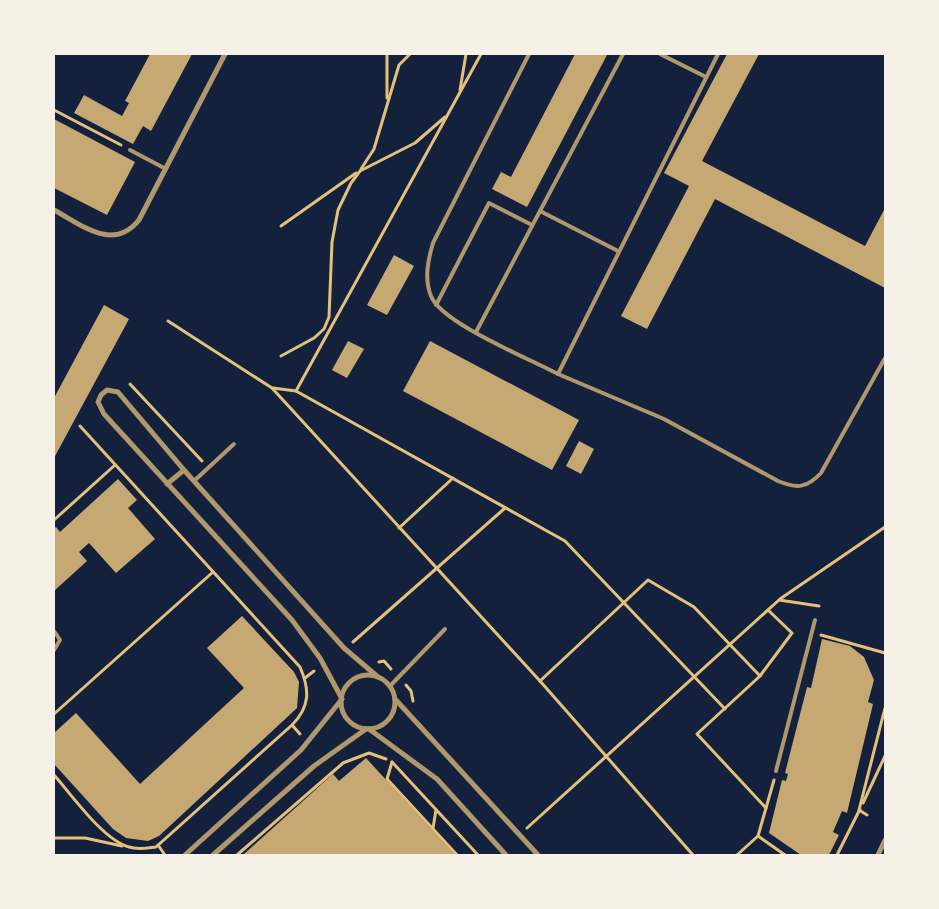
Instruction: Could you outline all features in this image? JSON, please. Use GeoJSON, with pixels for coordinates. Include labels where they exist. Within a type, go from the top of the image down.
{"type":"FeatureCollection","features":[{"type":"Feature","properties":{"kind":"street"},"geometry":{"type":"LineString","coordinates":[[54,210],[102,234],[118,236],[125,233],[139,220],[225,54]]}},
{"type":"Feature","properties":{"kind":"street"},"geometry":{"type":"LineString","coordinates":[[342,698],[320,658],[292,620],[104,414],[98,402],[106,390],[118,392],[184,470],[344,648],[390,686],[395,700],[538,855]]}},
{"type":"Feature","properties":{"kind":"street"},"geometry":{"type":"LineString","coordinates":[[167,484],[184,470]]}},
{"type":"Feature","properties":{"kind":"street"},"geometry":{"type":"LineString","coordinates":[[378,677],[360,676],[345,688],[342,698],[342,709],[345,716],[357,727],[367,729],[437,779],[506,855]]}},
{"type":"Feature","properties":{"kind":"street"},"geometry":{"type":"LineString","coordinates":[[185,855],[301,750],[342,698]]}},
{"type":"Feature","properties":{"kind":"street"},"geometry":{"type":"LineString","coordinates":[[213,855],[314,766],[367,729],[385,723],[394,708],[395,700]]}},
{"type":"Feature","properties":{"kind":"street"},"geometry":{"type":"LineString","coordinates":[[878,855],[885,840]]}},
{"type":"Feature","properties":{"kind":"lane"},"geometry":{"type":"LineString","coordinates":[[529,54],[433,243],[427,276],[431,298],[446,316],[558,374],[664,419],[778,481],[796,487],[804,487],[813,482],[821,473],[885,358]]}},
{"type":"Feature","properties":{"kind":"lane"},"geometry":{"type":"LineString","coordinates":[[476,332],[623,54]]}},
{"type":"Feature","properties":{"kind":"lane"},"geometry":{"type":"LineString","coordinates":[[660,54],[706,77]]}},
{"type":"Feature","properties":{"kind":"lane"},"geometry":{"type":"LineString","coordinates":[[558,374],[718,54]]}},
{"type":"Feature","properties":{"kind":"lane"},"geometry":{"type":"LineString","coordinates":[[130,150],[166,169]]}},
{"type":"Feature","properties":{"kind":"lane"},"geometry":{"type":"LineString","coordinates":[[436,304],[489,203],[532,225]]}},
{"type":"Feature","properties":{"kind":"lane"},"geometry":{"type":"LineString","coordinates":[[540,211],[618,251]]}},
{"type":"Feature","properties":{"kind":"lane"},"geometry":{"type":"LineString","coordinates":[[194,481],[234,444]]}},
{"type":"Feature","properties":{"kind":"lane"},"geometry":{"type":"LineString","coordinates":[[776,771],[815,620]]}},
{"type":"Feature","properties":{"kind":"lane"},"geometry":{"type":"LineString","coordinates":[[390,686],[445,629]]}},
{"type":"Feature","properties":{"kind":"lane"},"geometry":{"type":"LineString","coordinates":[[54,631],[60,640],[54,650]]}},
{"type":"Feature","properties":{"kind":"path"},"geometry":{"type":"LineString","coordinates":[[386,106],[387,54]]}},
{"type":"Feature","properties":{"kind":"path"},"geometry":{"type":"LineString","coordinates":[[281,356],[314,338],[324,329],[329,317],[330,260],[335,224],[343,198],[374,149],[399,65],[410,54]]}},
{"type":"Feature","properties":{"kind":"path"},"geometry":{"type":"LineString","coordinates":[[459,94],[466,54]]}},
{"type":"Feature","properties":{"kind":"path"},"geometry":{"type":"LineString","coordinates":[[296,391],[481,54]]}},
{"type":"Feature","properties":{"kind":"path"},"geometry":{"type":"LineString","coordinates":[[54,110],[130,150]]}},
{"type":"Feature","properties":{"kind":"path"},"geometry":{"type":"LineString","coordinates":[[281,226],[360,171],[415,143],[432,130],[449,112]]}},
{"type":"Feature","properties":{"kind":"path"},"geometry":{"type":"LineString","coordinates":[[168,321],[272,388],[540,681],[693,855]]}},
{"type":"Feature","properties":{"kind":"path"},"geometry":{"type":"LineString","coordinates":[[130,384],[208,468]]}},
{"type":"Feature","properties":{"kind":"path"},"geometry":{"type":"LineString","coordinates":[[272,388],[296,391],[565,541],[725,709]]}},
{"type":"Feature","properties":{"kind":"path"},"geometry":{"type":"LineString","coordinates":[[54,838],[85,838],[130,848],[144,849],[158,845],[302,715],[307,702],[308,688],[300,667],[80,426]]}},
{"type":"Feature","properties":{"kind":"path"},"geometry":{"type":"LineString","coordinates":[[54,520],[116,465]]}},
{"type":"Feature","properties":{"kind":"path"},"geometry":{"type":"LineString","coordinates":[[400,528],[453,478]]}},
{"type":"Feature","properties":{"kind":"path"},"geometry":{"type":"LineString","coordinates":[[354,642],[506,508]]}},
{"type":"Feature","properties":{"kind":"path"},"geometry":{"type":"LineString","coordinates":[[549,808],[779,600],[885,527]]}},
{"type":"Feature","properties":{"kind":"path"},"geometry":{"type":"LineString","coordinates":[[54,714],[213,572]]}},
{"type":"Feature","properties":{"kind":"path"},"geometry":{"type":"LineString","coordinates":[[540,681],[648,580],[694,607],[760,676]]}},
{"type":"Feature","properties":{"kind":"path"},"geometry":{"type":"LineString","coordinates":[[779,600],[819,606]]}},
{"type":"Feature","properties":{"kind":"path"},"geometry":{"type":"LineString","coordinates":[[766,808],[697,734],[760,676],[792,633],[768,610]]}},
{"type":"Feature","properties":{"kind":"path"},"geometry":{"type":"LineString","coordinates":[[348,634],[357,646]]}},
{"type":"Feature","properties":{"kind":"path"},"geometry":{"type":"LineString","coordinates":[[815,634],[885,652]]}},
{"type":"Feature","properties":{"kind":"path"},"geometry":{"type":"LineString","coordinates":[[371,658],[378,662],[384,661]]}},
{"type":"Feature","properties":{"kind":"path"},"geometry":{"type":"LineString","coordinates":[[859,810],[885,708]]}},
{"type":"Feature","properties":{"kind":"path"},"geometry":{"type":"LineString","coordinates":[[237,855],[343,762],[369,753],[382,756],[392,762],[478,855]]}},
{"type":"Feature","properties":{"kind":"path"},"geometry":{"type":"LineString","coordinates":[[837,855],[885,756]]}},
{"type":"Feature","properties":{"kind":"path"},"geometry":{"type":"LineString","coordinates":[[392,762],[387,779],[457,855]]}},
{"type":"Feature","properties":{"kind":"path"},"geometry":{"type":"LineString","coordinates":[[737,855],[758,836],[776,771]]}},
{"type":"Feature","properties":{"kind":"path"},"geometry":{"type":"LineString","coordinates":[[54,775],[102,828],[119,843],[130,848]]}},
{"type":"Feature","properties":{"kind":"path"},"geometry":{"type":"LineString","coordinates":[[433,829],[436,810]]}},
{"type":"Feature","properties":{"kind":"path"},"geometry":{"type":"LineString","coordinates":[[859,810],[867,815]]}},
{"type":"Feature","properties":{"kind":"path"},"geometry":{"type":"LineString","coordinates":[[758,836],[785,855]]}},
{"type":"Feature","properties":{"kind":"path"},"geometry":{"type":"LineString","coordinates":[[158,845],[165,855]]}},
{"type":"Feature","properties":{"kind":"building"},"geometry":{"type":"Polygon","coordinates":[[[150,54],[192,54],[151,131],[143,126],[133,144],[74,113],[84,95],[122,116],[129,103],[125,101],[150,54]]]}},
{"type":"Feature","properties":{"kind":"building"},"geometry":{"type":"Polygon","coordinates":[[[575,54],[607,55],[527,207],[492,189],[501,172],[511,177],[575,54]]]}},
{"type":"Feature","properties":{"kind":"building"},"geometry":{"type":"Polygon","coordinates":[[[727,54],[759,54],[702,161],[865,246],[885,208],[885,288],[715,199],[647,329],[621,316],[689,186],[664,173],[727,54]]]}},
{"type":"Feature","properties":{"kind":"building"},"geometry":{"type":"Polygon","coordinates":[[[54,119],[135,162],[107,215],[54,188],[54,119]]]}},
{"type":"Feature","properties":{"kind":"building"},"geometry":{"type":"Polygon","coordinates":[[[394,255],[414,266],[387,315],[367,305],[394,255]]]}},
{"type":"Feature","properties":{"kind":"building"},"geometry":{"type":"Polygon","coordinates":[[[104,305],[129,319],[54,458],[54,398],[104,305]]]}},
{"type":"Feature","properties":{"kind":"building"},"geometry":{"type":"Polygon","coordinates":[[[348,341],[364,349],[347,378],[332,370],[348,341]]]}},
{"type":"Feature","properties":{"kind":"building"},"geometry":{"type":"Polygon","coordinates":[[[430,341],[579,420],[552,470],[403,391],[430,341]]]}},
{"type":"Feature","properties":{"kind":"building"},"geometry":{"type":"Polygon","coordinates":[[[579,441],[594,449],[581,474],[566,466],[579,441]]]}},
{"type":"Feature","properties":{"kind":"building"},"geometry":{"type":"Polygon","coordinates":[[[118,479],[137,500],[128,508],[155,539],[116,573],[89,543],[79,552],[87,561],[54,591],[54,528],[56,527],[60,532],[118,479]]]}},
{"type":"Feature","properties":{"kind":"building"},"geometry":{"type":"Polygon","coordinates":[[[242,616],[294,672],[299,682],[297,708],[159,836],[148,841],[126,838],[113,829],[54,764],[54,733],[76,713],[140,784],[244,688],[207,648],[242,616]]]}},
{"type":"Feature","properties":{"kind":"building"},"geometry":{"type":"Polygon","coordinates":[[[822,639],[850,646],[864,657],[874,680],[868,702],[873,704],[847,813],[842,811],[833,832],[839,835],[829,855],[801,855],[769,833],[782,780],[786,781],[788,774],[785,773],[807,687],[811,688],[822,639]]]}},
{"type":"Feature","properties":{"kind":"building"},"geometry":{"type":"Polygon","coordinates":[[[366,758],[455,855],[243,855],[333,774],[339,781],[366,758]]]}}]}
